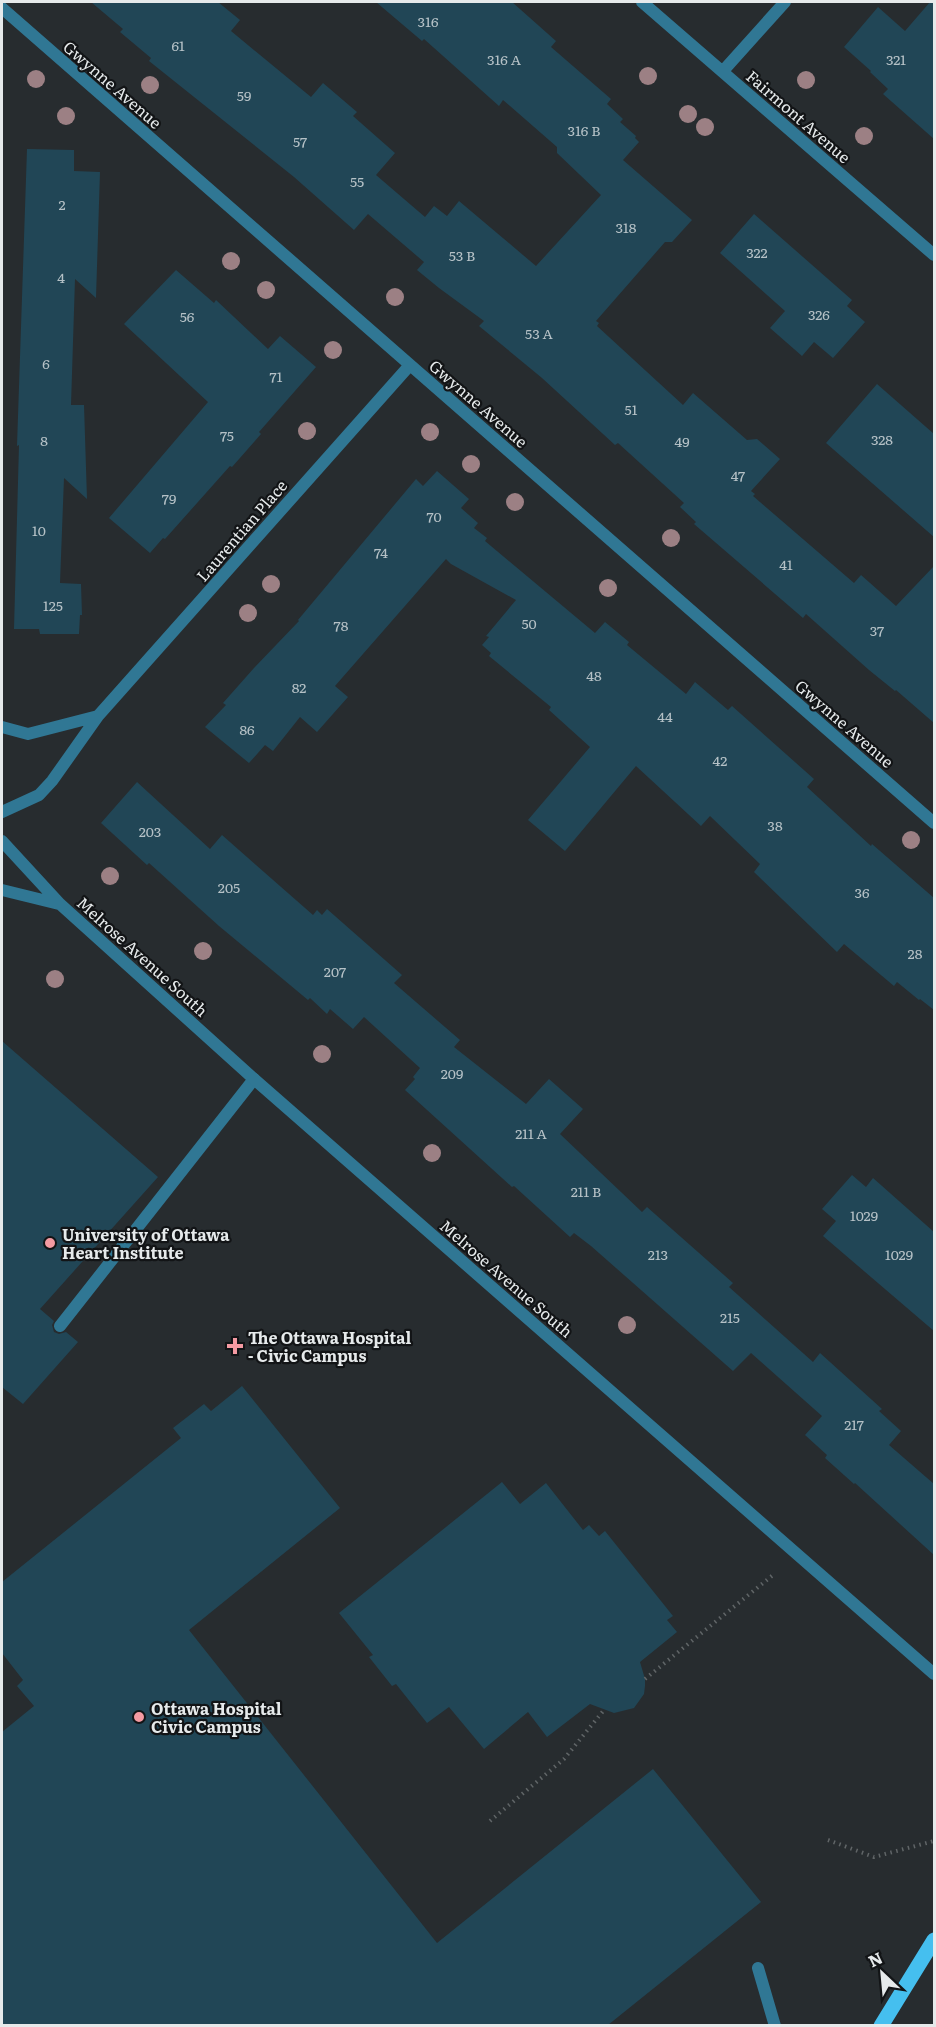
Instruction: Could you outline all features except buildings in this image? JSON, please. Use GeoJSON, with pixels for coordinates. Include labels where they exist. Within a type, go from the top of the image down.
{"type":"FeatureCollection","features":[{"type":"Feature","properties":{"kind":"main road"},"geometry":{"type":"LineString","coordinates":[[881,2025],[934,1940]]}},
{"type":"Feature","properties":{"kind":"street","name":"Fairmont Avenue"},"geometry":{"type":"LineString","coordinates":[[642,2],[934,255]]}},
{"type":"Feature","properties":{"kind":"street"},"geometry":{"type":"LineString","coordinates":[[723,71],[785,2]]}},
{"type":"Feature","properties":{"kind":"street","name":"Gwynne Avenue"},"geometry":{"type":"LineString","coordinates":[[2,8],[934,823]]}},
{"type":"Feature","properties":{"kind":"street","name":"Laurentian Place"},"geometry":{"type":"LineString","coordinates":[[2,812],[39,795],[52,781],[98,716],[410,365]]}},
{"type":"Feature","properties":{"kind":"street"},"geometry":{"type":"LineString","coordinates":[[2,727],[28,734],[98,716]]}},
{"type":"Feature","properties":{"kind":"street","name":"Melrose Avenue South"},"geometry":{"type":"LineString","coordinates":[[2,841],[60,904],[254,1079],[934,1674]]}},
{"type":"Feature","properties":{"kind":"street","name":"Melrose Avenue South"},"geometry":{"type":"LineString","coordinates":[[2,890],[60,904]]}},
{"type":"Feature","properties":{"kind":"street"},"geometry":{"type":"LineString","coordinates":[[60,1326],[254,1079]]}},
{"type":"Feature","properties":{"kind":"street"},"geometry":{"type":"LineString","coordinates":[[758,1968],[775,2025]]}},
{"type":"Feature","properties":{"kind":"path"},"geometry":{"type":"LineString","coordinates":[[645,1678],[773,1575]]}},
{"type":"Feature","properties":{"kind":"path"},"geometry":{"type":"LineString","coordinates":[[490,1821],[564,1759],[604,1710]]}},
{"type":"Feature","properties":{"kind":"path"},"geometry":{"type":"LineString","coordinates":[[828,1840],[874,1857],[934,1841]]}},
{"type":"Feature","properties":{"kind":"place","name":"University of Ottawa Heart Institute"},"geometry":{"type":"Point","coordinates":[50,1243]}},
{"type":"Feature","properties":{"kind":"place","name":"The Ottawa Hospital - Civic Campus"},"geometry":{"type":"Point","coordinates":[235,1346]}},
{"type":"Feature","properties":{"kind":"place","name":"Ottawa Hospital Civic Campus"},"geometry":{"type":"Point","coordinates":[139,1717]}}]}
